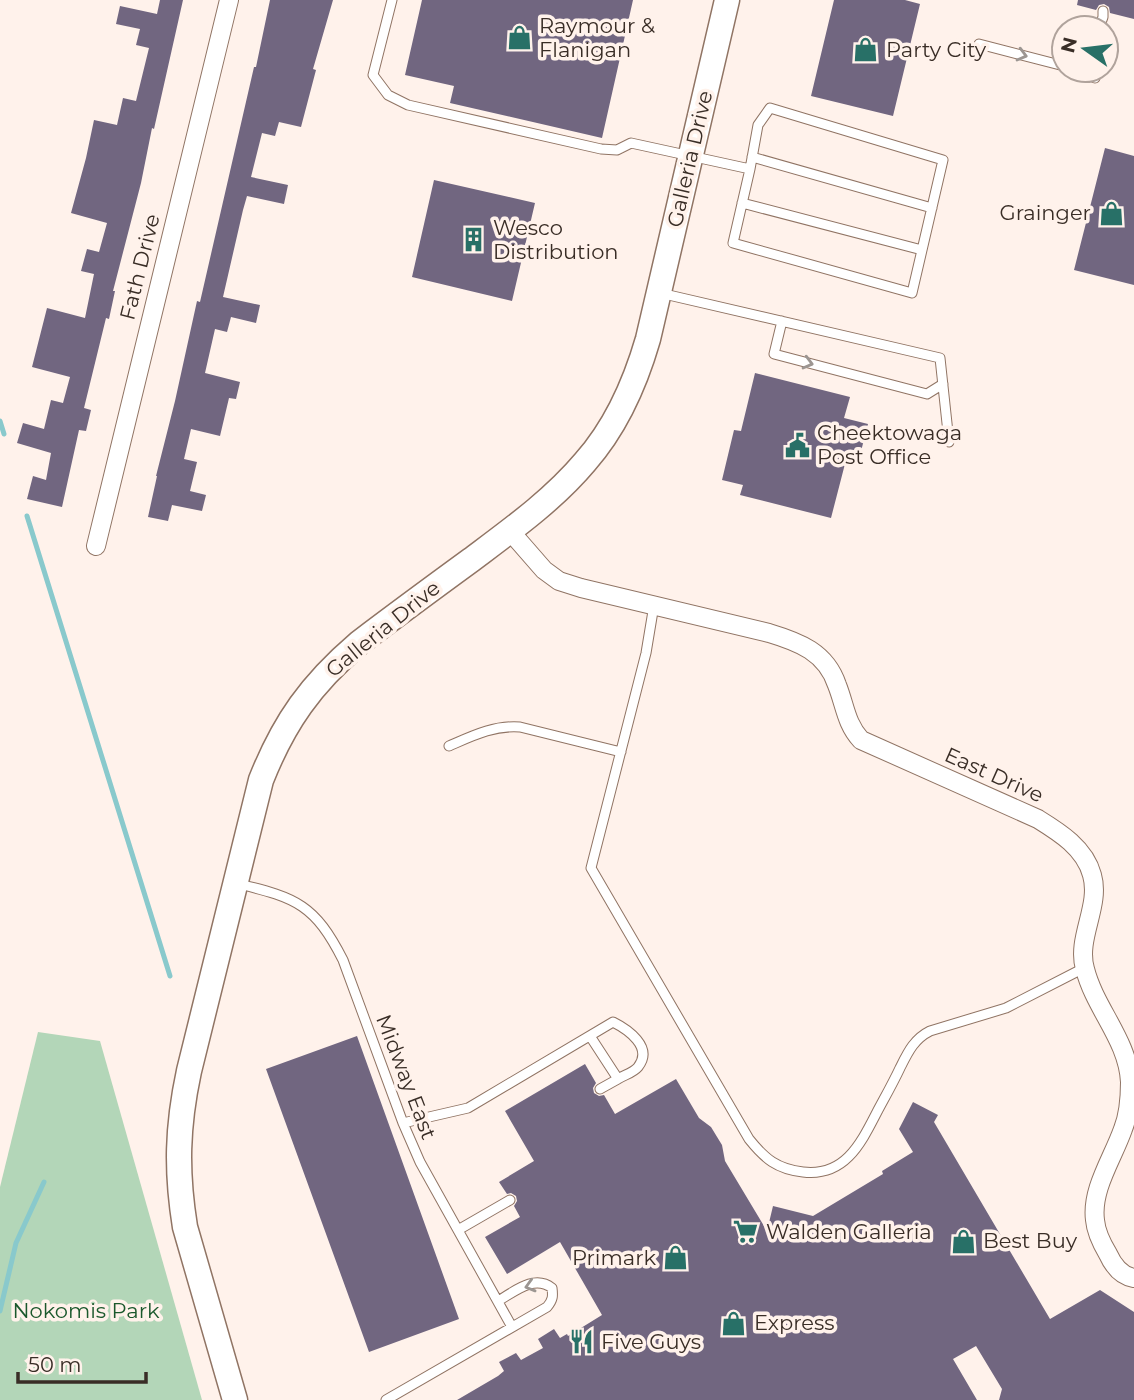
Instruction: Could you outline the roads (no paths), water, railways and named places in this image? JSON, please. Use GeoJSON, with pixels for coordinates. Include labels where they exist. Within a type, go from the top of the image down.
{"type":"FeatureCollection","features":[{"type":"Feature","properties":{"kind":"street","name":"Fath Drive"},"geometry":{"type":"LineString","coordinates":[[96,546],[229,0]]}},
{"type":"Feature","properties":{"kind":"street","name":"Galleria Drive"},"geometry":{"type":"LineString","coordinates":[[235,1400],[185,1227],[180,1199],[178,1136],[181,1107],[261,780],[272,752],[291,717],[309,692],[336,663],[510,530],[565,484],[586,461],[615,421],[639,370],[727,0]]}},
{"type":"Feature","properties":{"kind":"street","name":"East Drive"},"geometry":{"type":"LineString","coordinates":[[510,530],[544,570],[559,581],[769,633],[795,641],[812,650],[834,677],[845,714],[861,740],[1038,819],[1074,845],[1092,875],[1094,891],[1083,954],[1084,968],[1121,1046],[1130,1079],[1128,1114],[1100,1184],[1094,1210],[1095,1224],[1113,1264],[1128,1278],[1134,1278]]}},
{"type":"Feature","properties":{"kind":"lane"},"geometry":{"type":"LineString","coordinates":[[392,0],[373,75],[388,95],[408,105],[601,149],[617,150],[631,143],[750,169]]}},
{"type":"Feature","properties":{"kind":"lane"},"geometry":{"type":"LineString","coordinates":[[979,44],[1050,62]]}},
{"type":"Feature","properties":{"kind":"lane"},"geometry":{"type":"LineString","coordinates":[[770,108],[943,160],[912,293],[733,243],[752,157],[758,125],[770,108]]}},
{"type":"Feature","properties":{"kind":"lane"},"geometry":{"type":"LineString","coordinates":[[752,157],[932,208]]}},
{"type":"Feature","properties":{"kind":"lane"},"geometry":{"type":"LineString","coordinates":[[742,203],[922,250]]}},
{"type":"Feature","properties":{"kind":"lane"},"geometry":{"type":"LineString","coordinates":[[659,293],[940,358],[950,442]]}},
{"type":"Feature","properties":{"kind":"lane"},"geometry":{"type":"LineString","coordinates":[[782,321],[774,354],[927,394],[943,384]]}},
{"type":"Feature","properties":{"kind":"lane"},"geometry":{"type":"LineString","coordinates":[[654,605],[646,653],[591,869],[749,1139],[763,1155],[783,1168],[799,1171],[830,1168],[857,1149],[920,1036],[1006,1009],[1084,968]]}},
{"type":"Feature","properties":{"kind":"lane"},"geometry":{"type":"LineString","coordinates":[[449,746],[482,732],[509,726],[621,752]]}},
{"type":"Feature","properties":{"kind":"lane","name":"Midway East"},"geometry":{"type":"LineString","coordinates":[[235,883],[284,896],[298,903],[314,916],[330,936],[343,960],[420,1162],[512,1326]]}},
{"type":"Feature","properties":{"kind":"lane"},"geometry":{"type":"LineString","coordinates":[[403,1123],[468,1108],[613,1022],[627,1029],[639,1043],[642,1055],[638,1066],[600,1089]]}},
{"type":"Feature","properties":{"kind":"lane"},"geometry":{"type":"LineString","coordinates":[[590,1036],[618,1079]]}},
{"type":"Feature","properties":{"kind":"lane"},"geometry":{"type":"LineString","coordinates":[[458,1230],[510,1200]]}},
{"type":"Feature","properties":{"kind":"lane"},"geometry":{"type":"LineString","coordinates":[[386,1400],[547,1307],[552,1301],[552,1288],[537,1281],[498,1301]]}},
{"type":"Feature","properties":{"kind":"waterway"},"geometry":{"type":"LineString","coordinates":[[0,421],[4,434]]}},
{"type":"Feature","properties":{"kind":"waterway"},"geometry":{"type":"LineString","coordinates":[[27,516],[170,976]]}},
{"type":"Feature","properties":{"kind":"waterway"},"geometry":{"type":"LineString","coordinates":[[0,1311],[16,1243],[44,1182]]}},
{"type":"Feature","properties":{"kind":"place","name":"Raymour & Flanigan"},"geometry":{"type":"Point","coordinates":[519,38]}},
{"type":"Feature","properties":{"kind":"place","name":"Party City"},"geometry":{"type":"Point","coordinates":[866,50]}},
{"type":"Feature","properties":{"kind":"place","name":"Grainger"},"geometry":{"type":"Point","coordinates":[1111,213]}},
{"type":"Feature","properties":{"kind":"place","name":"Wesco Distribution"},"geometry":{"type":"Point","coordinates":[473,240]}},
{"type":"Feature","properties":{"kind":"place","name":"Cheektowaga Post Office"},"geometry":{"type":"Point","coordinates":[797,445]}},
{"type":"Feature","properties":{"kind":"place","name":"Walden Galleria"},"geometry":{"type":"Point","coordinates":[746,1232]}},
{"type":"Feature","properties":{"kind":"place","name":"Best Buy"},"geometry":{"type":"Point","coordinates":[963,1241]}},
{"type":"Feature","properties":{"kind":"place","name":"Primark"},"geometry":{"type":"Point","coordinates":[676,1258]}},
{"type":"Feature","properties":{"kind":"place","name":"Express"},"geometry":{"type":"Point","coordinates":[734,1323]}},
{"type":"Feature","properties":{"kind":"place","name":"Five Guys"},"geometry":{"type":"Point","coordinates":[581,1342]}},
{"type":"Feature","properties":{"kind":"park label","name":"Nokomis Park"},"geometry":{"type":"Point","coordinates":[86,1311]}}]}
